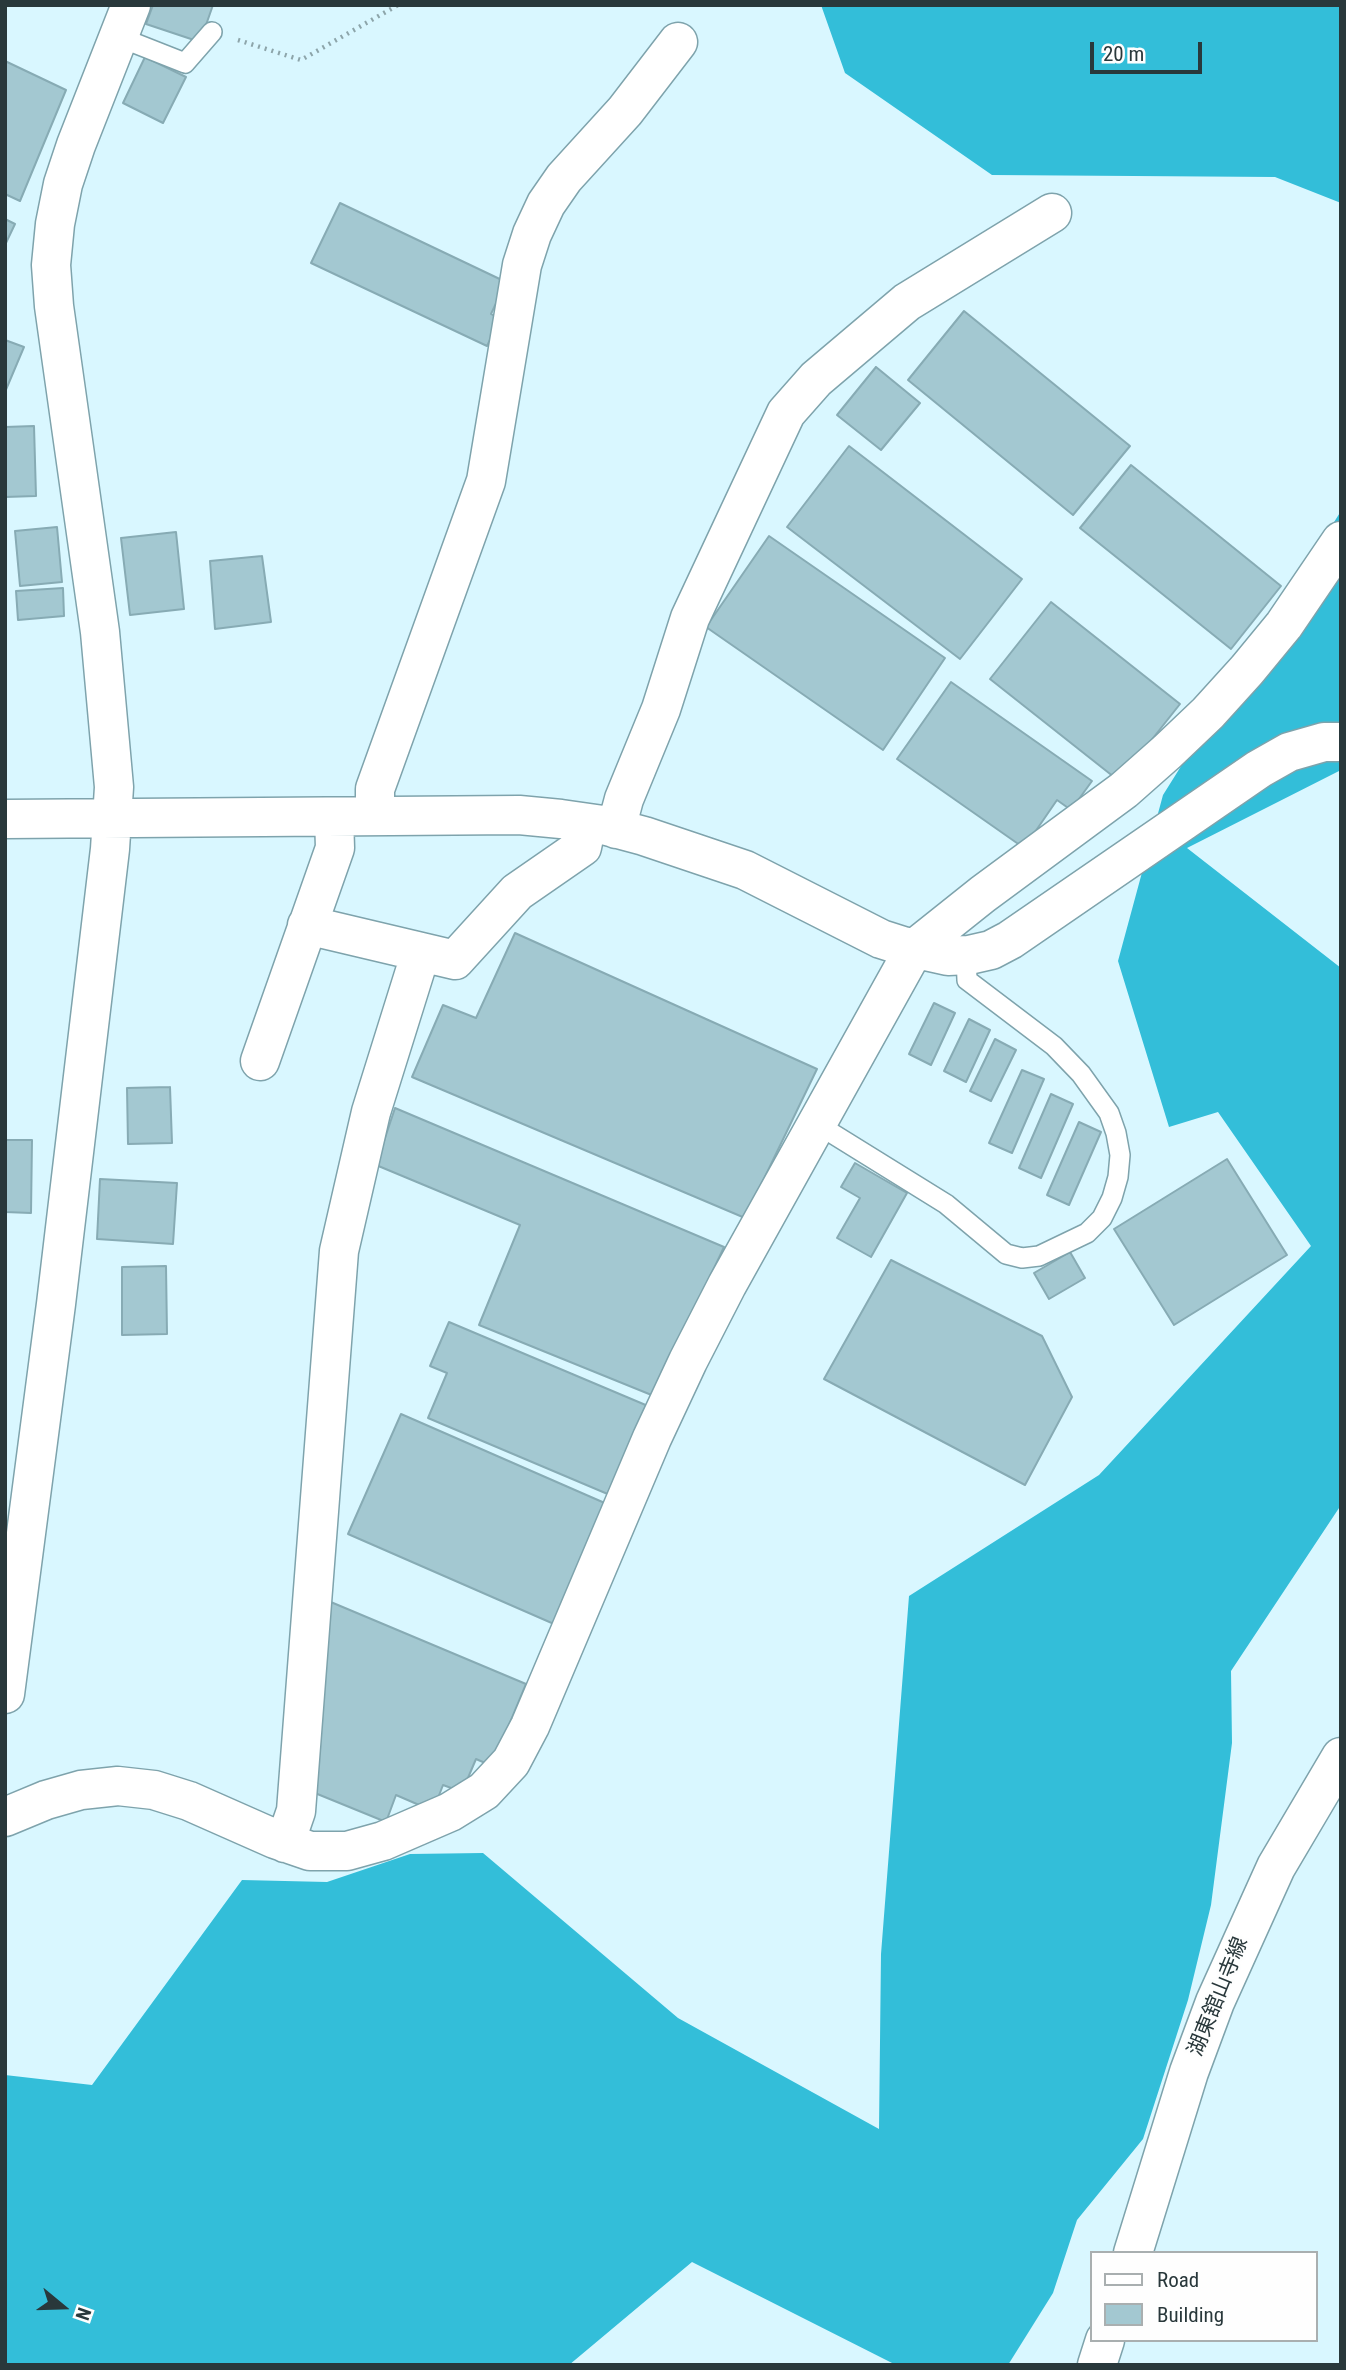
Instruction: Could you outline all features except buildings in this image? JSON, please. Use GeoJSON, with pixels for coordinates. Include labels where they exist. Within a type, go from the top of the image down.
{"type":"FeatureCollection","features":[{"type":"Feature","properties":{"kind":"street"},"geometry":{"type":"LineString","coordinates":[[5,1694],[58,1290],[114,788],[100,632],[54,306],[51,265],[63,184],[125,21]]}},
{"type":"Feature","properties":{"kind":"street"},"geometry":{"type":"LineString","coordinates":[[376,816],[375,789],[486,481],[522,265],[531,234],[546,204],[565,178],[625,111],[678,42]]}},
{"type":"Feature","properties":{"kind":"street"},"geometry":{"type":"LineString","coordinates":[[307,925],[455,960],[517,892],[582,848],[624,799],[661,709],[690,618],[786,413],[816,379],[906,302],[1052,213]]}},
{"type":"Feature","properties":{"kind":"street"},"geometry":{"type":"LineString","coordinates":[[5,1817],[46,1800],[82,1790],[118,1786],[154,1790],[189,1801],[285,1843],[310,1851],[347,1851],[383,1841],[450,1812],[484,1791],[511,1762],[530,1726],[652,1437],[688,1361],[727,1285],[914,949],[983,894],[1124,790],[1209,713],[1284,625],[1341,541]]}},
{"type":"Feature","properties":{"kind":"street"},"geometry":{"type":"LineString","coordinates":[[5,819],[519,816],[601,826],[745,870],[881,939],[948,956],[966,955],[991,950],[1010,940],[1269,763],[1289,752],[1324,742],[1341,742]]}},
{"type":"Feature","properties":{"kind":"street"},"geometry":{"type":"LineString","coordinates":[[260,1061],[335,848],[334,817]]}},
{"type":"Feature","properties":{"kind":"street"},"geometry":{"type":"LineString","coordinates":[[285,1843],[296,1811],[339,1251],[371,1112],[421,952]]}},
{"type":"Feature","properties":{"kind":"street","name":"湖東舘山寺線"},"geometry":{"type":"LineString","coordinates":[[1134,2251],[1189,2072],[1215,2002],[1276,1867],[1341,1757]]}},
{"type":"Feature","properties":{"kind":"street"},"geometry":{"type":"LineString","coordinates":[[1097,2365],[1104,2342]]}},
{"type":"Feature","properties":{"kind":"lane"},"geometry":{"type":"LineString","coordinates":[[125,21],[185,63],[212,32]]}},
{"type":"Feature","properties":{"kind":"lane"},"geometry":{"type":"LineString","coordinates":[[817,1124],[946,1204],[1006,1254],[1022,1258],[1039,1256],[1087,1233],[1102,1218],[1112,1198],[1120,1155],[1109,1112],[1081,1074],[1054,1046],[967,980],[966,955]]}},
{"type":"Feature","properties":{"kind":"path"},"geometry":{"type":"LineString","coordinates":[[212,32],[301,60],[398,5]]}},
{"type":"Feature","properties":{"kind":"shaded area"},"geometry":{"type":"Polygon","coordinates":[[[821,5],[1341,5],[1341,203],[1275,177],[992,175],[845,73],[821,5]]]}},
{"type":"Feature","properties":{"kind":"shaded area"},"geometry":{"type":"Polygon","coordinates":[[[1341,511],[1341,770],[1187,848],[1341,968],[1341,1505],[1231,1671],[1232,1743],[1211,1905],[1188,2000],[1143,2139],[1077,2220],[1053,2293],[1008,2365],[896,2365],[692,2262],[569,2365],[5,2365],[5,2075],[92,2085],[242,1880],[327,1882],[410,1854],[483,1853],[678,2018],[879,2129],[881,1954],[909,1596],[1099,1475],[1311,1246],[1218,1112],[1169,1127],[1118,961],[1163,795],[1341,511]]]}}]}
